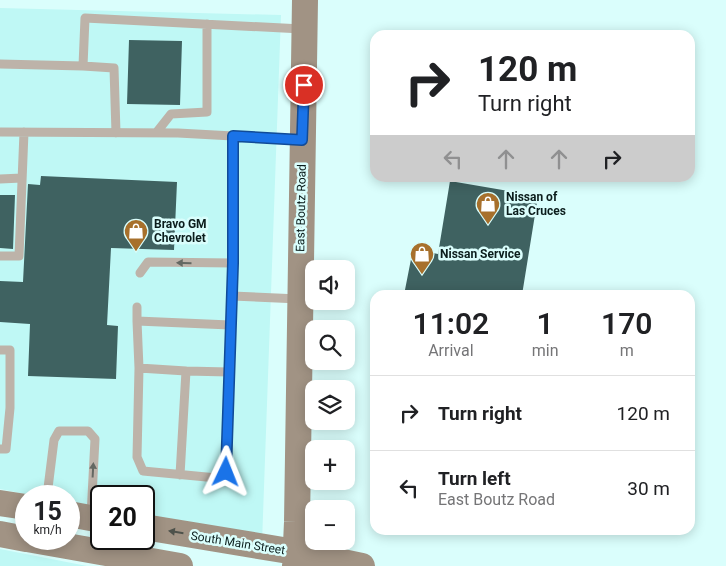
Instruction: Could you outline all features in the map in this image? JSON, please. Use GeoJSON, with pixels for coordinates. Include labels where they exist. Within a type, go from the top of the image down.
{"type":"FeatureCollection","features":[{"type":"Feature","properties":{"kind":"main road","name":"East Boutz Road"},"geometry":{"type":"LineString","coordinates":[[295,559],[305,0]]}},
{"type":"Feature","properties":{"kind":"main road"},"geometry":{"type":"LineString","coordinates":[[0,503],[15,505]]}},
{"type":"Feature","properties":{"kind":"main road","name":"South Main Street"},"geometry":{"type":"LineString","coordinates":[[155,529],[295,559],[362,566]]}},
{"type":"Feature","properties":{"kind":"main road"},"geometry":{"type":"LineString","coordinates":[[0,534],[15,537]]}},
{"type":"Feature","properties":{"kind":"main road"},"geometry":{"type":"LineString","coordinates":[[80,548],[180,566]]}},
{"type":"Feature","properties":{"kind":"lane"},"geometry":{"type":"LineString","coordinates":[[83,66],[85,18],[305,30]]}},
{"type":"Feature","properties":{"kind":"lane"},"geometry":{"type":"LineString","coordinates":[[156,133],[171,114],[206,112],[207,24]]}},
{"type":"Feature","properties":{"kind":"lane"},"geometry":{"type":"LineString","coordinates":[[0,64],[114,68],[116,133]]}},
{"type":"Feature","properties":{"kind":"lane"},"geometry":{"type":"LineString","coordinates":[[0,132],[156,133],[302,140]]}},
{"type":"Feature","properties":{"kind":"lane"},"geometry":{"type":"LineString","coordinates":[[0,256],[19,256],[24,132]]}},
{"type":"Feature","properties":{"kind":"lane"},"geometry":{"type":"LineString","coordinates":[[137,306],[139,368],[137,457],[143,471],[217,478],[226,472],[233,263],[233,136]]}},
{"type":"Feature","properties":{"kind":"lane"},"geometry":{"type":"LineString","coordinates":[[0,178],[22,178]]}},
{"type":"Feature","properties":{"kind":"lane"},"geometry":{"type":"LineString","coordinates":[[140,273],[148,262],[233,263]]}},
{"type":"Feature","properties":{"kind":"lane"},"geometry":{"type":"LineString","coordinates":[[232,296],[300,299]]}},
{"type":"Feature","properties":{"kind":"lane"},"geometry":{"type":"LineString","coordinates":[[137,321],[230,324]]}},
{"type":"Feature","properties":{"kind":"lane"},"geometry":{"type":"LineString","coordinates":[[0,350],[10,350],[5,408],[6,450],[0,449]]}},
{"type":"Feature","properties":{"kind":"lane"},"geometry":{"type":"LineString","coordinates":[[139,368],[229,372]]}},
{"type":"Feature","properties":{"kind":"lane"},"geometry":{"type":"LineString","coordinates":[[180,474],[186,371]]}},
{"type":"Feature","properties":{"kind":"lane"},"geometry":{"type":"LineString","coordinates":[[48,485],[54,440],[59,431],[88,431],[95,439],[87,518]]}},
{"type":"Feature","properties":{"kind":"shaded area","name":"Bravo GM Chevrolet"},"geometry":{"type":"Polygon","coordinates":[[[0,8],[281,15],[262,543],[155,521],[155,485],[90,485],[90,508],[80,505],[80,485],[15,485],[15,492],[0,489],[0,8]]]}},
{"type":"Feature","properties":{"kind":"shaded area"},"geometry":{"type":"Polygon","coordinates":[[[0,549],[36,556],[87,566],[0,566],[0,549]]]}},
{"type":"Feature","properties":{"kind":"building"},"geometry":{"type":"Polygon","coordinates":[[[129,40],[182,41],[180,105],[127,104],[129,40]]]}},
{"type":"Feature","properties":{"kind":"building"},"geometry":{"type":"Polygon","coordinates":[[[41,176],[177,182],[174,250],[111,248],[107,325],[118,326],[116,379],[28,376],[30,324],[0,322],[0,281],[23,282],[28,184],[40,185],[41,176]]]}},
{"type":"Feature","properties":{"kind":"building","name":"Nissan of Las Cruces"},"geometry":{"type":"Polygon","coordinates":[[[450,182],[538,196],[523,290],[405,290],[413,249],[438,254],[450,182]]]}},
{"type":"Feature","properties":{"kind":"building"},"geometry":{"type":"Polygon","coordinates":[[[0,195],[15,195],[13,249],[0,248],[0,195]]]}},
{"type":"Feature","properties":{"kind":"place","name":"Nissan of Las Cruces"},"geometry":{"type":"Point","coordinates":[488,225]}},
{"type":"Feature","properties":{"kind":"place","name":"Bravo GM Chevrolet"},"geometry":{"type":"Point","coordinates":[136,252]}},
{"type":"Feature","properties":{"kind":"place","name":"Nissan Service"},"geometry":{"type":"Point","coordinates":[422,275]}},
{"type":"Feature","properties":{"kind":"route"},"geometry":{"type":"LineString","coordinates":[[226,472],[233,263],[233,136],[302,140],[304,85]]}}]}
